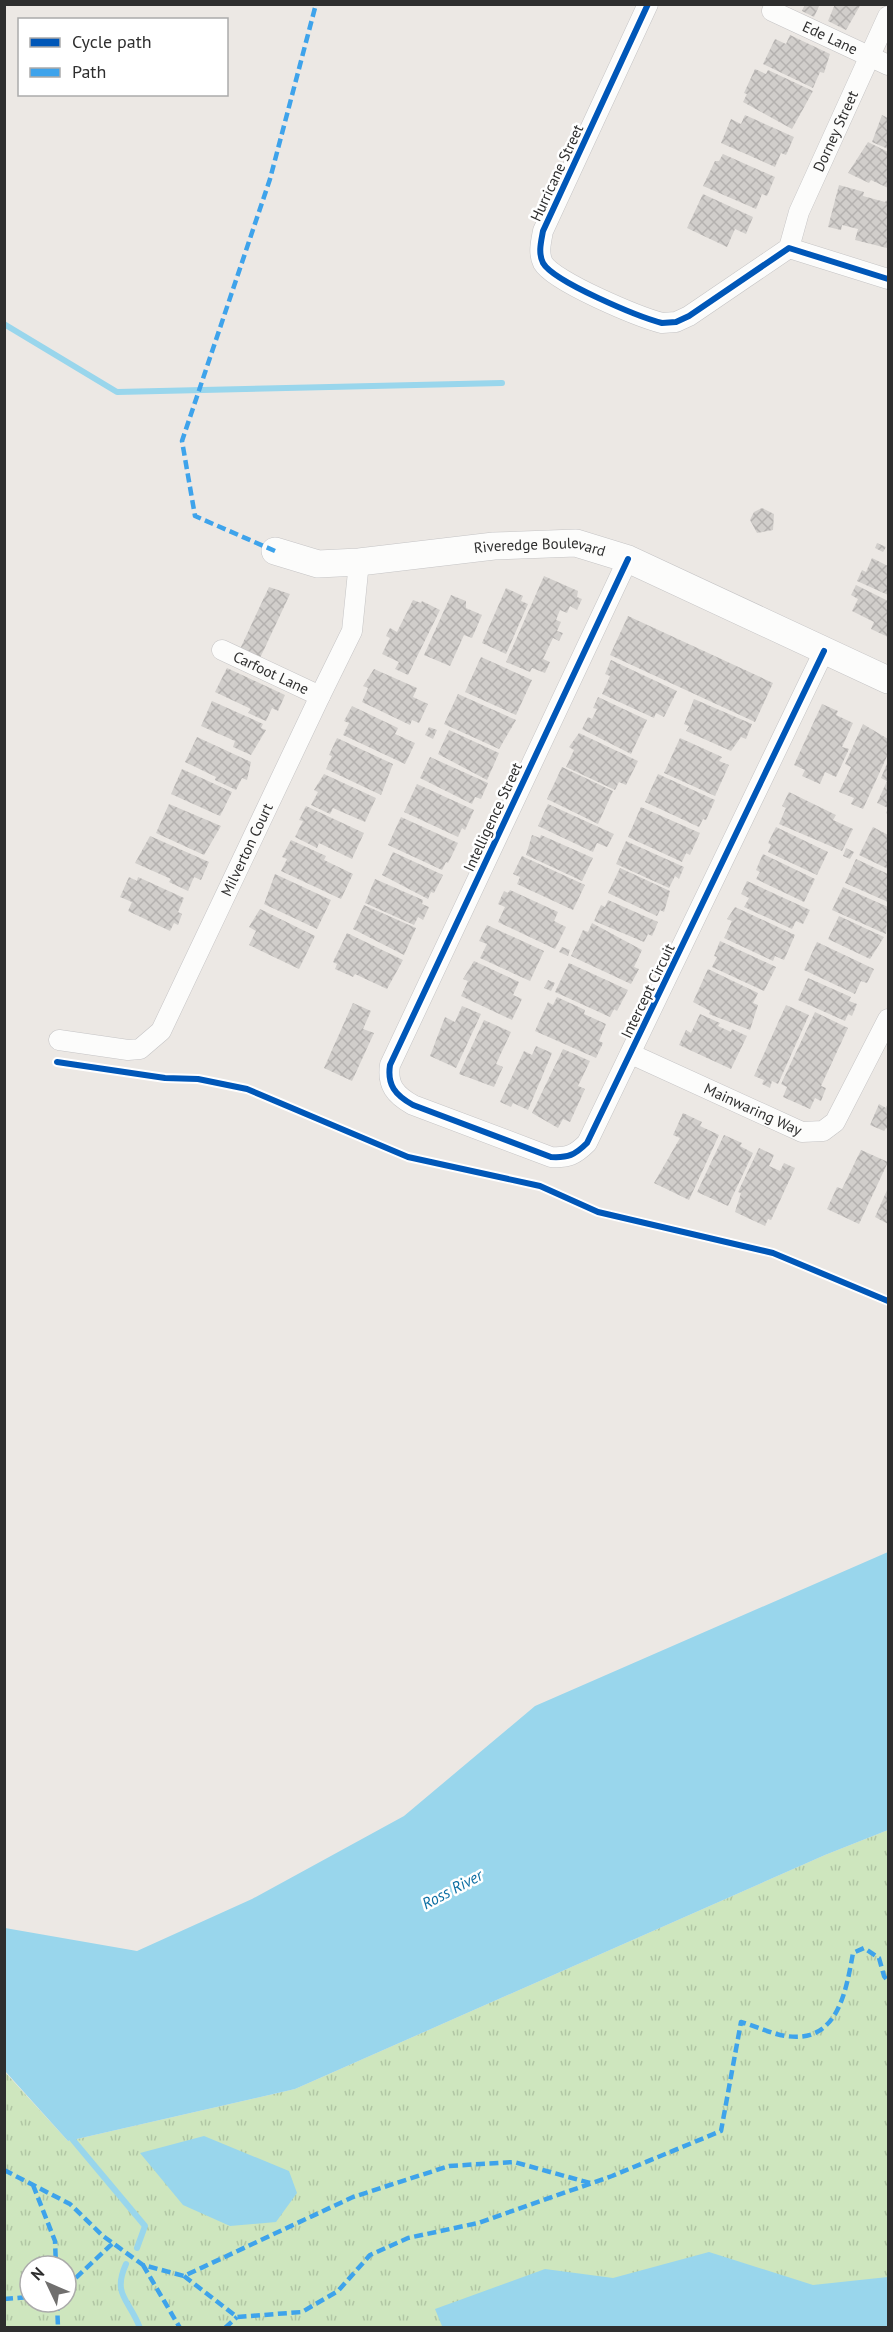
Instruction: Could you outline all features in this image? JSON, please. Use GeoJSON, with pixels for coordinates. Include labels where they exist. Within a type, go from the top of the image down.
{"type":"FeatureCollection","features":[{"type":"Feature","properties":{"kind":"street","name":"Hurricane Street"},"geometry":{"type":"LineString","coordinates":[[648,4],[543,231],[540,246],[544,264],[559,278],[649,320],[669,323],[689,316],[789,248]]}},
{"type":"Feature","properties":{"kind":"street","name":"Ede Lane"},"geometry":{"type":"LineString","coordinates":[[772,11],[888,65]]}},
{"type":"Feature","properties":{"kind":"street","name":"Dorney Street"},"geometry":{"type":"LineString","coordinates":[[789,248],[799,212],[888,16]]}},
{"type":"Feature","properties":{"kind":"street"},"geometry":{"type":"LineString","coordinates":[[789,248],[888,279]]}},
{"type":"Feature","properties":{"kind":"street","name":"Riveredge Boulevard"},"geometry":{"type":"LineString","coordinates":[[275,551],[318,564],[359,562],[494,546],[576,543],[628,559],[888,680]]}},
{"type":"Feature","properties":{"kind":"street","name":"Intelligence Street"},"geometry":{"type":"LineString","coordinates":[[392,1087],[388,1077],[390,1065],[628,559]]}},
{"type":"Feature","properties":{"kind":"street","name":"Milverton Court"},"geometry":{"type":"LineString","coordinates":[[59,1040],[140,1050],[161,1031],[352,630],[359,562]]}},
{"type":"Feature","properties":{"kind":"street","name":"Carfoot Lane"},"geometry":{"type":"LineString","coordinates":[[222,650],[320,696]]}},
{"type":"Feature","properties":{"kind":"street","name":"Intercept Circuit"},"geometry":{"type":"LineString","coordinates":[[392,1087],[399,1097],[412,1105],[551,1157],[564,1158],[576,1154],[587,1143],[824,651]]}},
{"type":"Feature","properties":{"kind":"street","name":"Mainwaring Way"},"geometry":{"type":"LineString","coordinates":[[631,1054],[802,1132],[823,1131],[835,1122],[888,1019]]}},
{"type":"Feature","properties":{"kind":"green space"},"geometry":{"type":"Polygon","coordinates":[[[888,1830],[888,2327],[5,2327],[4,2071],[68,2141],[295,2089],[825,1855],[888,1830]]]}},
{"type":"Feature","properties":{"kind":"water","name":"Ross River"},"geometry":{"type":"Polygon","coordinates":[[[888,1552],[888,1830],[825,1855],[295,2089],[68,2141],[5,2071],[5,1928],[137,1951],[252,1899],[404,1816],[535,1706],[888,1552]]]}},
{"type":"Feature","properties":{"kind":"water"},"geometry":{"type":"Polygon","coordinates":[[[204,2136],[289,2171],[297,2193],[276,2222],[230,2226],[183,2205],[140,2153],[204,2136]]]}},
{"type":"Feature","properties":{"kind":"water"},"geometry":{"type":"Polygon","coordinates":[[[709,2252],[813,2285],[888,2277],[888,2327],[446,2328],[442,2326],[435,2309],[545,2269],[613,2278],[709,2252]]]}},
{"type":"Feature","properties":{"kind":"building"},"geometry":{"type":"Polygon","coordinates":[[[805,4],[820,4],[814,17],[802,11],[805,4]]]}},
{"type":"Feature","properties":{"kind":"building"},"geometry":{"type":"Polygon","coordinates":[[[835,4],[861,4],[846,30],[828,21],[835,4]]]}},
{"type":"Feature","properties":{"kind":"building"},"geometry":{"type":"Polygon","coordinates":[[[790,35],[830,54],[824,73],[820,72],[813,88],[763,64],[775,39],[786,44],[790,35]]]}},
{"type":"Feature","properties":{"kind":"building"},"geometry":{"type":"Polygon","coordinates":[[[755,69],[766,74],[768,70],[813,91],[792,129],[743,102],[747,94],[744,93],[755,69]]]}},
{"type":"Feature","properties":{"kind":"building"},"geometry":{"type":"Polygon","coordinates":[[[745,115],[794,137],[786,155],[781,153],[775,167],[721,143],[731,119],[741,124],[745,115]]]}},
{"type":"Feature","properties":{"kind":"building"},"geometry":{"type":"Polygon","coordinates":[[[882,115],[888,118],[888,149],[872,142],[882,115]]]}},
{"type":"Feature","properties":{"kind":"building"},"geometry":{"type":"Polygon","coordinates":[[[868,142],[888,152],[888,188],[871,180],[869,183],[848,173],[868,142]]]}},
{"type":"Feature","properties":{"kind":"building"},"geometry":{"type":"Polygon","coordinates":[[[723,154],[775,177],[767,196],[762,194],[756,209],[703,186],[715,161],[719,161],[723,154]]]}},
{"type":"Feature","properties":{"kind":"building"},"geometry":{"type":"Polygon","coordinates":[[[839,185],[864,192],[863,196],[885,202],[888,199],[887,248],[855,240],[858,229],[842,225],[841,230],[828,227],[839,185]]]}},
{"type":"Feature","properties":{"kind":"building"},"geometry":{"type":"Polygon","coordinates":[[[703,194],[753,217],[746,234],[735,229],[727,247],[687,228],[703,194]]]}},
{"type":"Feature","properties":{"kind":"building"},"geometry":{"type":"Polygon","coordinates":[[[762,508],[774,514],[773,530],[757,533],[750,520],[754,512],[762,508]]]}},
{"type":"Feature","properties":{"kind":"building"},"geometry":{"type":"Polygon","coordinates":[[[877,543],[886,547],[883,552],[875,548],[877,543]]]}},
{"type":"Feature","properties":{"kind":"building"},"geometry":{"type":"Polygon","coordinates":[[[872,558],[888,566],[888,595],[857,581],[862,570],[866,572],[872,558]]]}},
{"type":"Feature","properties":{"kind":"building"},"geometry":{"type":"Polygon","coordinates":[[[544,576],[578,591],[577,597],[582,599],[577,610],[570,606],[567,613],[560,610],[556,620],[561,622],[557,631],[563,633],[559,641],[553,638],[543,659],[550,662],[545,673],[532,668],[530,672],[506,662],[544,576]]]}},
{"type":"Feature","properties":{"kind":"building"},"geometry":{"type":"Polygon","coordinates":[[[856,585],[888,601],[888,637],[871,629],[874,622],[852,611],[858,599],[851,595],[856,585]]]}},
{"type":"Feature","properties":{"kind":"building"},"geometry":{"type":"Polygon","coordinates":[[[269,587],[290,594],[260,658],[240,649],[269,587]]]}},
{"type":"Feature","properties":{"kind":"building"},"geometry":{"type":"Polygon","coordinates":[[[506,588],[523,596],[521,601],[528,604],[506,654],[482,643],[506,588]]]}},
{"type":"Feature","properties":{"kind":"building"},"geometry":{"type":"Polygon","coordinates":[[[451,595],[466,601],[466,608],[482,615],[472,638],[464,635],[450,666],[424,655],[451,595]]]}},
{"type":"Feature","properties":{"kind":"building"},"geometry":{"type":"Polygon","coordinates":[[[413,600],[421,603],[422,601],[440,610],[408,675],[395,669],[399,662],[382,654],[390,638],[386,636],[390,628],[397,632],[413,600]]]}},
{"type":"Feature","properties":{"kind":"building"},"geometry":{"type":"Polygon","coordinates":[[[628,616],[773,683],[755,722],[610,655],[628,616]]]}},
{"type":"Feature","properties":{"kind":"building"},"geometry":{"type":"Polygon","coordinates":[[[481,657],[532,680],[516,715],[465,692],[481,657]]]}},
{"type":"Feature","properties":{"kind":"building"},"geometry":{"type":"Polygon","coordinates":[[[611,660],[677,691],[664,717],[656,713],[654,718],[602,694],[610,676],[605,674],[611,660]]]}},
{"type":"Feature","properties":{"kind":"building"},"geometry":{"type":"Polygon","coordinates":[[[227,668],[285,695],[278,711],[272,708],[266,721],[248,713],[251,709],[215,692],[227,668]]]}},
{"type":"Feature","properties":{"kind":"building"},"geometry":{"type":"Polygon","coordinates":[[[374,669],[417,688],[413,697],[428,704],[419,723],[412,720],[410,725],[362,702],[368,688],[363,686],[374,669]]]}},
{"type":"Feature","properties":{"kind":"building"},"geometry":{"type":"Polygon","coordinates":[[[458,694],[516,720],[499,749],[444,724],[458,694]]]}},
{"type":"Feature","properties":{"kind":"building"},"geometry":{"type":"Polygon","coordinates":[[[598,697],[647,720],[631,754],[582,729],[588,717],[592,719],[597,709],[593,708],[598,697]]]}},
{"type":"Feature","properties":{"kind":"building"},"geometry":{"type":"Polygon","coordinates":[[[694,699],[752,724],[746,739],[741,737],[731,751],[686,731],[689,726],[684,724],[694,699]]]}},
{"type":"Feature","properties":{"kind":"building"},"geometry":{"type":"Polygon","coordinates":[[[212,701],[263,724],[261,728],[266,730],[251,755],[233,747],[235,741],[201,726],[212,701]]]}},
{"type":"Feature","properties":{"kind":"building"},"geometry":{"type":"Polygon","coordinates":[[[822,704],[838,711],[836,715],[853,723],[842,747],[849,749],[836,777],[825,772],[820,784],[802,776],[805,770],[794,765],[822,704]]]}},
{"type":"Feature","properties":{"kind":"building"},"geometry":{"type":"Polygon","coordinates":[[[352,706],[398,728],[395,734],[415,743],[405,764],[343,735],[349,723],[344,721],[352,706]]]}},
{"type":"Feature","properties":{"kind":"building"},"geometry":{"type":"Polygon","coordinates":[[[863,724],[888,739],[888,754],[863,809],[851,804],[854,798],[839,792],[851,767],[845,764],[863,724]]]}},
{"type":"Feature","properties":{"kind":"building"},"geometry":{"type":"Polygon","coordinates":[[[429,727],[437,730],[433,739],[425,735],[429,727]]]}},
{"type":"Feature","properties":{"kind":"building"},"geometry":{"type":"Polygon","coordinates":[[[449,730],[499,753],[487,780],[438,754],[449,730]]]}},
{"type":"Feature","properties":{"kind":"building"},"geometry":{"type":"Polygon","coordinates":[[[579,733],[638,761],[626,785],[619,782],[615,790],[566,767],[574,750],[569,747],[579,733]]]}},
{"type":"Feature","properties":{"kind":"building"},"geometry":{"type":"Polygon","coordinates":[[[197,737],[251,762],[247,780],[242,778],[236,790],[185,762],[197,737]]]}},
{"type":"Feature","properties":{"kind":"building"},"geometry":{"type":"Polygon","coordinates":[[[337,738],[393,764],[381,795],[326,769],[332,756],[329,755],[337,738]]]}},
{"type":"Feature","properties":{"kind":"building"},"geometry":{"type":"Polygon","coordinates":[[[680,738],[722,757],[719,761],[729,765],[715,796],[664,773],[680,738]]]}},
{"type":"Feature","properties":{"kind":"building"},"geometry":{"type":"Polygon","coordinates":[[[430,757],[488,783],[481,799],[475,797],[472,804],[420,778],[430,757]]]}},
{"type":"Feature","properties":{"kind":"building"},"geometry":{"type":"Polygon","coordinates":[[[888,761],[888,808],[877,803],[887,781],[881,778],[888,761]]]}},
{"type":"Feature","properties":{"kind":"building"},"geometry":{"type":"Polygon","coordinates":[[[562,767],[613,791],[598,824],[547,799],[562,767]]]}},
{"type":"Feature","properties":{"kind":"building"},"geometry":{"type":"Polygon","coordinates":[[[182,769],[232,792],[220,816],[171,794],[182,769]]]}},
{"type":"Feature","properties":{"kind":"building"},"geometry":{"type":"Polygon","coordinates":[[[324,774],[376,798],[365,822],[333,808],[330,814],[311,805],[318,792],[314,790],[324,774]]]}},
{"type":"Feature","properties":{"kind":"building"},"geometry":{"type":"Polygon","coordinates":[[[658,774],[715,800],[706,820],[703,819],[699,827],[645,802],[658,774]]]}},
{"type":"Feature","properties":{"kind":"building"},"geometry":{"type":"Polygon","coordinates":[[[417,784],[474,810],[465,830],[462,828],[458,837],[404,812],[417,784]]]}},
{"type":"Feature","properties":{"kind":"building"},"geometry":{"type":"Polygon","coordinates":[[[789,792],[836,815],[833,820],[853,829],[842,851],[779,824],[786,808],[782,806],[789,792]]]}},
{"type":"Feature","properties":{"kind":"building"},"geometry":{"type":"Polygon","coordinates":[[[169,804],[221,826],[204,855],[156,833],[169,804]]]}},
{"type":"Feature","properties":{"kind":"building"},"geometry":{"type":"Polygon","coordinates":[[[548,804],[614,834],[607,847],[597,843],[593,852],[538,826],[548,804]]]}},
{"type":"Feature","properties":{"kind":"building"},"geometry":{"type":"Polygon","coordinates":[[[306,806],[364,833],[352,859],[319,843],[317,848],[295,837],[303,821],[299,820],[306,806]]]}},
{"type":"Feature","properties":{"kind":"building"},"geometry":{"type":"Polygon","coordinates":[[[641,807],[700,833],[690,855],[686,853],[682,862],[628,837],[641,807]]]}},
{"type":"Feature","properties":{"kind":"building"},"geometry":{"type":"Polygon","coordinates":[[[401,817],[458,843],[442,870],[388,845],[401,817]]]}},
{"type":"Feature","properties":{"kind":"building"},"geometry":{"type":"Polygon","coordinates":[[[776,827],[828,852],[817,875],[768,852],[771,845],[768,843],[776,827]]]}},
{"type":"Feature","properties":{"kind":"building"},"geometry":{"type":"Polygon","coordinates":[[[873,827],[888,835],[888,869],[859,855],[873,827]]]}},
{"type":"Feature","properties":{"kind":"building"},"geometry":{"type":"Polygon","coordinates":[[[532,835],[540,838],[541,835],[593,858],[582,881],[526,855],[532,835]]]}},
{"type":"Feature","properties":{"kind":"building"},"geometry":{"type":"Polygon","coordinates":[[[150,836],[209,862],[201,880],[194,877],[188,891],[169,882],[171,879],[135,863],[150,836]]]}},
{"type":"Feature","properties":{"kind":"building"},"geometry":{"type":"Polygon","coordinates":[[[291,840],[326,856],[324,860],[353,874],[341,899],[281,871],[287,859],[282,857],[291,840]]]}},
{"type":"Feature","properties":{"kind":"building"},"geometry":{"type":"Polygon","coordinates":[[[626,841],[684,867],[679,879],[675,876],[669,888],[616,864],[626,841]]]}},
{"type":"Feature","properties":{"kind":"building"},"geometry":{"type":"Polygon","coordinates":[[[846,848],[854,852],[850,859],[843,856],[846,848]]]}},
{"type":"Feature","properties":{"kind":"building"},"geometry":{"type":"Polygon","coordinates":[[[393,852],[443,875],[434,893],[431,892],[428,899],[382,875],[393,852]]]}},
{"type":"Feature","properties":{"kind":"building"},"geometry":{"type":"Polygon","coordinates":[[[763,854],[815,879],[804,902],[756,879],[760,872],[756,870],[763,854]]]}},
{"type":"Feature","properties":{"kind":"building"},"geometry":{"type":"Polygon","coordinates":[[[522,856],[585,885],[573,910],[517,884],[520,877],[513,874],[522,856]]]}},
{"type":"Feature","properties":{"kind":"building"},"geometry":{"type":"Polygon","coordinates":[[[856,859],[888,874],[888,902],[845,883],[856,859]]]}},
{"type":"Feature","properties":{"kind":"building"},"geometry":{"type":"Polygon","coordinates":[[[620,868],[670,891],[664,912],[660,910],[657,916],[608,893],[620,868]]]}},
{"type":"Feature","properties":{"kind":"building"},"geometry":{"type":"Polygon","coordinates":[[[275,874],[331,900],[317,929],[264,904],[275,874]]]}},
{"type":"Feature","properties":{"kind":"building"},"geometry":{"type":"Polygon","coordinates":[[[129,877],[137,881],[138,877],[184,898],[178,912],[182,914],[178,925],[174,923],[170,931],[128,911],[132,902],[120,897],[129,877]]]}},
{"type":"Feature","properties":{"kind":"building"},"geometry":{"type":"Polygon","coordinates":[[[375,879],[423,900],[422,904],[429,907],[423,920],[418,917],[414,925],[365,903],[375,879]]]}},
{"type":"Feature","properties":{"kind":"building"},"geometry":{"type":"Polygon","coordinates":[[[747,881],[810,910],[803,924],[796,921],[792,929],[744,907],[749,898],[741,894],[747,881]]]}},
{"type":"Feature","properties":{"kind":"building"},"geometry":{"type":"Polygon","coordinates":[[[843,887],[888,907],[886,934],[832,910],[843,887]]]}},
{"type":"Feature","properties":{"kind":"building"},"geometry":{"type":"Polygon","coordinates":[[[510,890],[558,912],[554,921],[566,927],[555,949],[498,922],[505,907],[498,904],[504,891],[508,893],[510,890]]]}},
{"type":"Feature","properties":{"kind":"building"},"geometry":{"type":"Polygon","coordinates":[[[608,900],[658,922],[652,936],[648,934],[644,942],[594,921],[601,905],[605,907],[608,900]]]}},
{"type":"Feature","properties":{"kind":"building"},"geometry":{"type":"Polygon","coordinates":[[[364,905],[416,928],[404,955],[353,929],[364,905]]]}},
{"type":"Feature","properties":{"kind":"building"},"geometry":{"type":"Polygon","coordinates":[[[735,907],[795,935],[784,960],[775,956],[773,961],[724,938],[732,921],[727,919],[735,907]]]}},
{"type":"Feature","properties":{"kind":"building"},"geometry":{"type":"Polygon","coordinates":[[[260,909],[315,936],[299,969],[249,945],[256,931],[249,927],[260,909]]]}},
{"type":"Feature","properties":{"kind":"building"},"geometry":{"type":"Polygon","coordinates":[[[839,916],[884,937],[870,959],[828,939],[839,916]]]}},
{"type":"Feature","properties":{"kind":"building"},"geometry":{"type":"Polygon","coordinates":[[[592,923],[642,950],[634,967],[639,969],[631,984],[571,956],[583,930],[588,932],[592,923]]]}},
{"type":"Feature","properties":{"kind":"building"},"geometry":{"type":"Polygon","coordinates":[[[487,925],[544,951],[530,981],[480,958],[487,944],[479,941],[487,925]]]}},
{"type":"Feature","properties":{"kind":"building"},"geometry":{"type":"Polygon","coordinates":[[[347,933],[403,960],[387,989],[355,974],[353,977],[335,969],[337,964],[333,962],[347,933]]]}},
{"type":"Feature","properties":{"kind":"building"},"geometry":{"type":"Polygon","coordinates":[[[720,941],[776,967],[764,991],[712,967],[717,957],[714,956],[720,941]]]}},
{"type":"Feature","properties":{"kind":"building"},"geometry":{"type":"Polygon","coordinates":[[[817,942],[874,969],[867,983],[861,981],[855,994],[804,970],[817,942]]]}},
{"type":"Feature","properties":{"kind":"building"},"geometry":{"type":"Polygon","coordinates":[[[562,947],[570,950],[568,956],[559,952],[562,947]]]}},
{"type":"Feature","properties":{"kind":"building"},"geometry":{"type":"Polygon","coordinates":[[[474,961],[519,982],[513,995],[522,999],[512,1020],[461,996],[468,981],[463,979],[474,961]]]}},
{"type":"Feature","properties":{"kind":"building"},"geometry":{"type":"Polygon","coordinates":[[[569,963],[628,990],[617,1011],[614,1009],[610,1017],[555,992],[569,963]]]}},
{"type":"Feature","properties":{"kind":"building"},"geometry":{"type":"Polygon","coordinates":[[[708,969],[758,993],[753,1003],[758,1005],[750,1030],[709,1014],[710,1011],[693,1002],[708,969]]]}},
{"type":"Feature","properties":{"kind":"building"},"geometry":{"type":"Polygon","coordinates":[[[808,978],[851,997],[849,1001],[857,1004],[852,1016],[848,1014],[845,1021],[798,1000],[808,978]]]}},
{"type":"Feature","properties":{"kind":"building"},"geometry":{"type":"Polygon","coordinates":[[[548,980],[555,983],[551,991],[544,988],[548,980]]]}},
{"type":"Feature","properties":{"kind":"building"},"geometry":{"type":"Polygon","coordinates":[[[557,997],[585,1010],[584,1014],[606,1024],[599,1041],[603,1043],[596,1058],[535,1031],[548,1002],[553,1005],[557,997]]]}},
{"type":"Feature","properties":{"kind":"building"},"geometry":{"type":"Polygon","coordinates":[[[353,1003],[371,1011],[363,1029],[374,1033],[352,1081],[324,1068],[353,1003]]]}},
{"type":"Feature","properties":{"kind":"building"},"geometry":{"type":"Polygon","coordinates":[[[786,1005],[809,1015],[778,1084],[772,1081],[770,1088],[762,1084],[764,1080],[754,1076],[786,1005]]]}},
{"type":"Feature","properties":{"kind":"building"},"geometry":{"type":"Polygon","coordinates":[[[462,1006],[481,1014],[456,1068],[430,1056],[445,1017],[455,1022],[462,1006]]]}},
{"type":"Feature","properties":{"kind":"building"},"geometry":{"type":"Polygon","coordinates":[[[815,1012],[848,1028],[821,1086],[826,1088],[821,1101],[815,1098],[810,1109],[783,1097],[787,1087],[781,1084],[815,1012]]]}},
{"type":"Feature","properties":{"kind":"building"},"geometry":{"type":"Polygon","coordinates":[[[700,1014],[720,1023],[718,1026],[747,1036],[731,1069],[679,1045],[686,1030],[691,1033],[700,1014]]]}},
{"type":"Feature","properties":{"kind":"building"},"geometry":{"type":"Polygon","coordinates":[[[484,1020],[511,1032],[496,1064],[503,1067],[494,1087],[459,1074],[484,1020]]]}},
{"type":"Feature","properties":{"kind":"building"},"geometry":{"type":"Polygon","coordinates":[[[536,1046],[552,1053],[528,1110],[513,1103],[511,1107],[500,1102],[524,1051],[532,1055],[536,1046]]]}},
{"type":"Feature","properties":{"kind":"building"},"geometry":{"type":"Polygon","coordinates":[[[563,1049],[590,1061],[578,1086],[585,1089],[570,1122],[563,1119],[558,1128],[532,1113],[563,1049]]]}},
{"type":"Feature","properties":{"kind":"building"},"geometry":{"type":"Polygon","coordinates":[[[888,1103],[888,1129],[884,1131],[870,1125],[879,1104],[886,1108],[888,1103]]]}},
{"type":"Feature","properties":{"kind":"building"},"geometry":{"type":"Polygon","coordinates":[[[683,1113],[702,1122],[700,1126],[719,1135],[689,1200],[654,1183],[680,1138],[673,1135],[683,1113]]]}},
{"type":"Feature","properties":{"kind":"building"},"geometry":{"type":"Polygon","coordinates":[[[724,1135],[742,1143],[740,1146],[753,1153],[728,1206],[697,1192],[724,1135]]]}},
{"type":"Feature","properties":{"kind":"building"},"geometry":{"type":"Polygon","coordinates":[[[759,1148],[774,1155],[769,1166],[780,1171],[784,1163],[795,1168],[771,1220],[768,1219],[765,1226],[735,1212],[741,1193],[738,1192],[759,1148]]]}},
{"type":"Feature","properties":{"kind":"building"},"geometry":{"type":"Polygon","coordinates":[[[861,1150],[888,1162],[859,1224],[827,1209],[837,1187],[842,1189],[861,1150]]]}},
{"type":"Feature","properties":{"kind":"building"},"geometry":{"type":"Polygon","coordinates":[[[888,1188],[888,1224],[875,1217],[888,1188]]]}},
{"type":"Feature","properties":{"kind":"waterway"},"geometry":{"type":"LineString","coordinates":[[4,324],[117,392],[502,383]]}},
{"type":"Feature","properties":{"kind":"waterway"},"geometry":{"type":"LineString","coordinates":[[73,2140],[145,2226],[137,2248]]}},
{"type":"Feature","properties":{"kind":"waterway"},"geometry":{"type":"LineString","coordinates":[[126,2264],[122,2274],[121,2290],[140,2328]]}},
{"type":"Feature","properties":{"kind":"marked path"},"geometry":{"type":"LineString","coordinates":[[275,551],[195,516],[182,441],[270,179],[316,4]]}},
{"type":"Feature","properties":{"kind":"marked path"},"geometry":{"type":"LineString","coordinates":[[184,2276],[237,2317],[302,2312],[338,2291],[370,2255],[408,2238],[478,2223],[612,2176],[721,2131],[741,2022],[786,2036],[804,2036],[817,2032],[836,2012],[847,1983],[853,1953],[864,1948],[879,1958],[884,1976],[888,1981]]}},
{"type":"Feature","properties":{"kind":"marked path"},"geometry":{"type":"LineString","coordinates":[[4,2170],[70,2204],[103,2236],[143,2265],[184,2276],[353,2197],[449,2166],[514,2162],[590,2183]]}},
{"type":"Feature","properties":{"kind":"marked path"},"geometry":{"type":"LineString","coordinates":[[33,2185],[55,2241],[56,2254]]}},
{"type":"Feature","properties":{"kind":"marked path"},"geometry":{"type":"LineString","coordinates":[[78,2276],[113,2243]]}},
{"type":"Feature","properties":{"kind":"marked path"},"geometry":{"type":"LineString","coordinates":[[143,2265],[180,2328]]}},
{"type":"Feature","properties":{"kind":"marked path"},"geometry":{"type":"LineString","coordinates":[[4,2299],[18,2298]]}},
{"type":"Feature","properties":{"kind":"marked path"},"geometry":{"type":"LineString","coordinates":[[57,2314],[58,2328]]}},
{"type":"Feature","properties":{"kind":"marked path"},"geometry":{"type":"LineString","coordinates":[[225,2328],[237,2317]]}},
{"type":"Feature","properties":{"kind":"cycle path"},"geometry":{"type":"LineString","coordinates":[[648,4],[543,231],[540,251],[543,263],[550,271],[579,289],[635,314],[662,323],[676,322],[689,316],[789,248],[888,279]]}},
{"type":"Feature","properties":{"kind":"cycle path"},"geometry":{"type":"LineString","coordinates":[[628,559],[390,1065],[391,1084],[401,1097],[413,1105],[551,1157],[571,1155],[587,1143],[824,651]]}},
{"type":"Feature","properties":{"kind":"cycle path"},"geometry":{"type":"LineString","coordinates":[[57,1062],[165,1078],[198,1079],[247,1089],[408,1157],[540,1186],[598,1212],[773,1253],[888,1301]]}}]}
